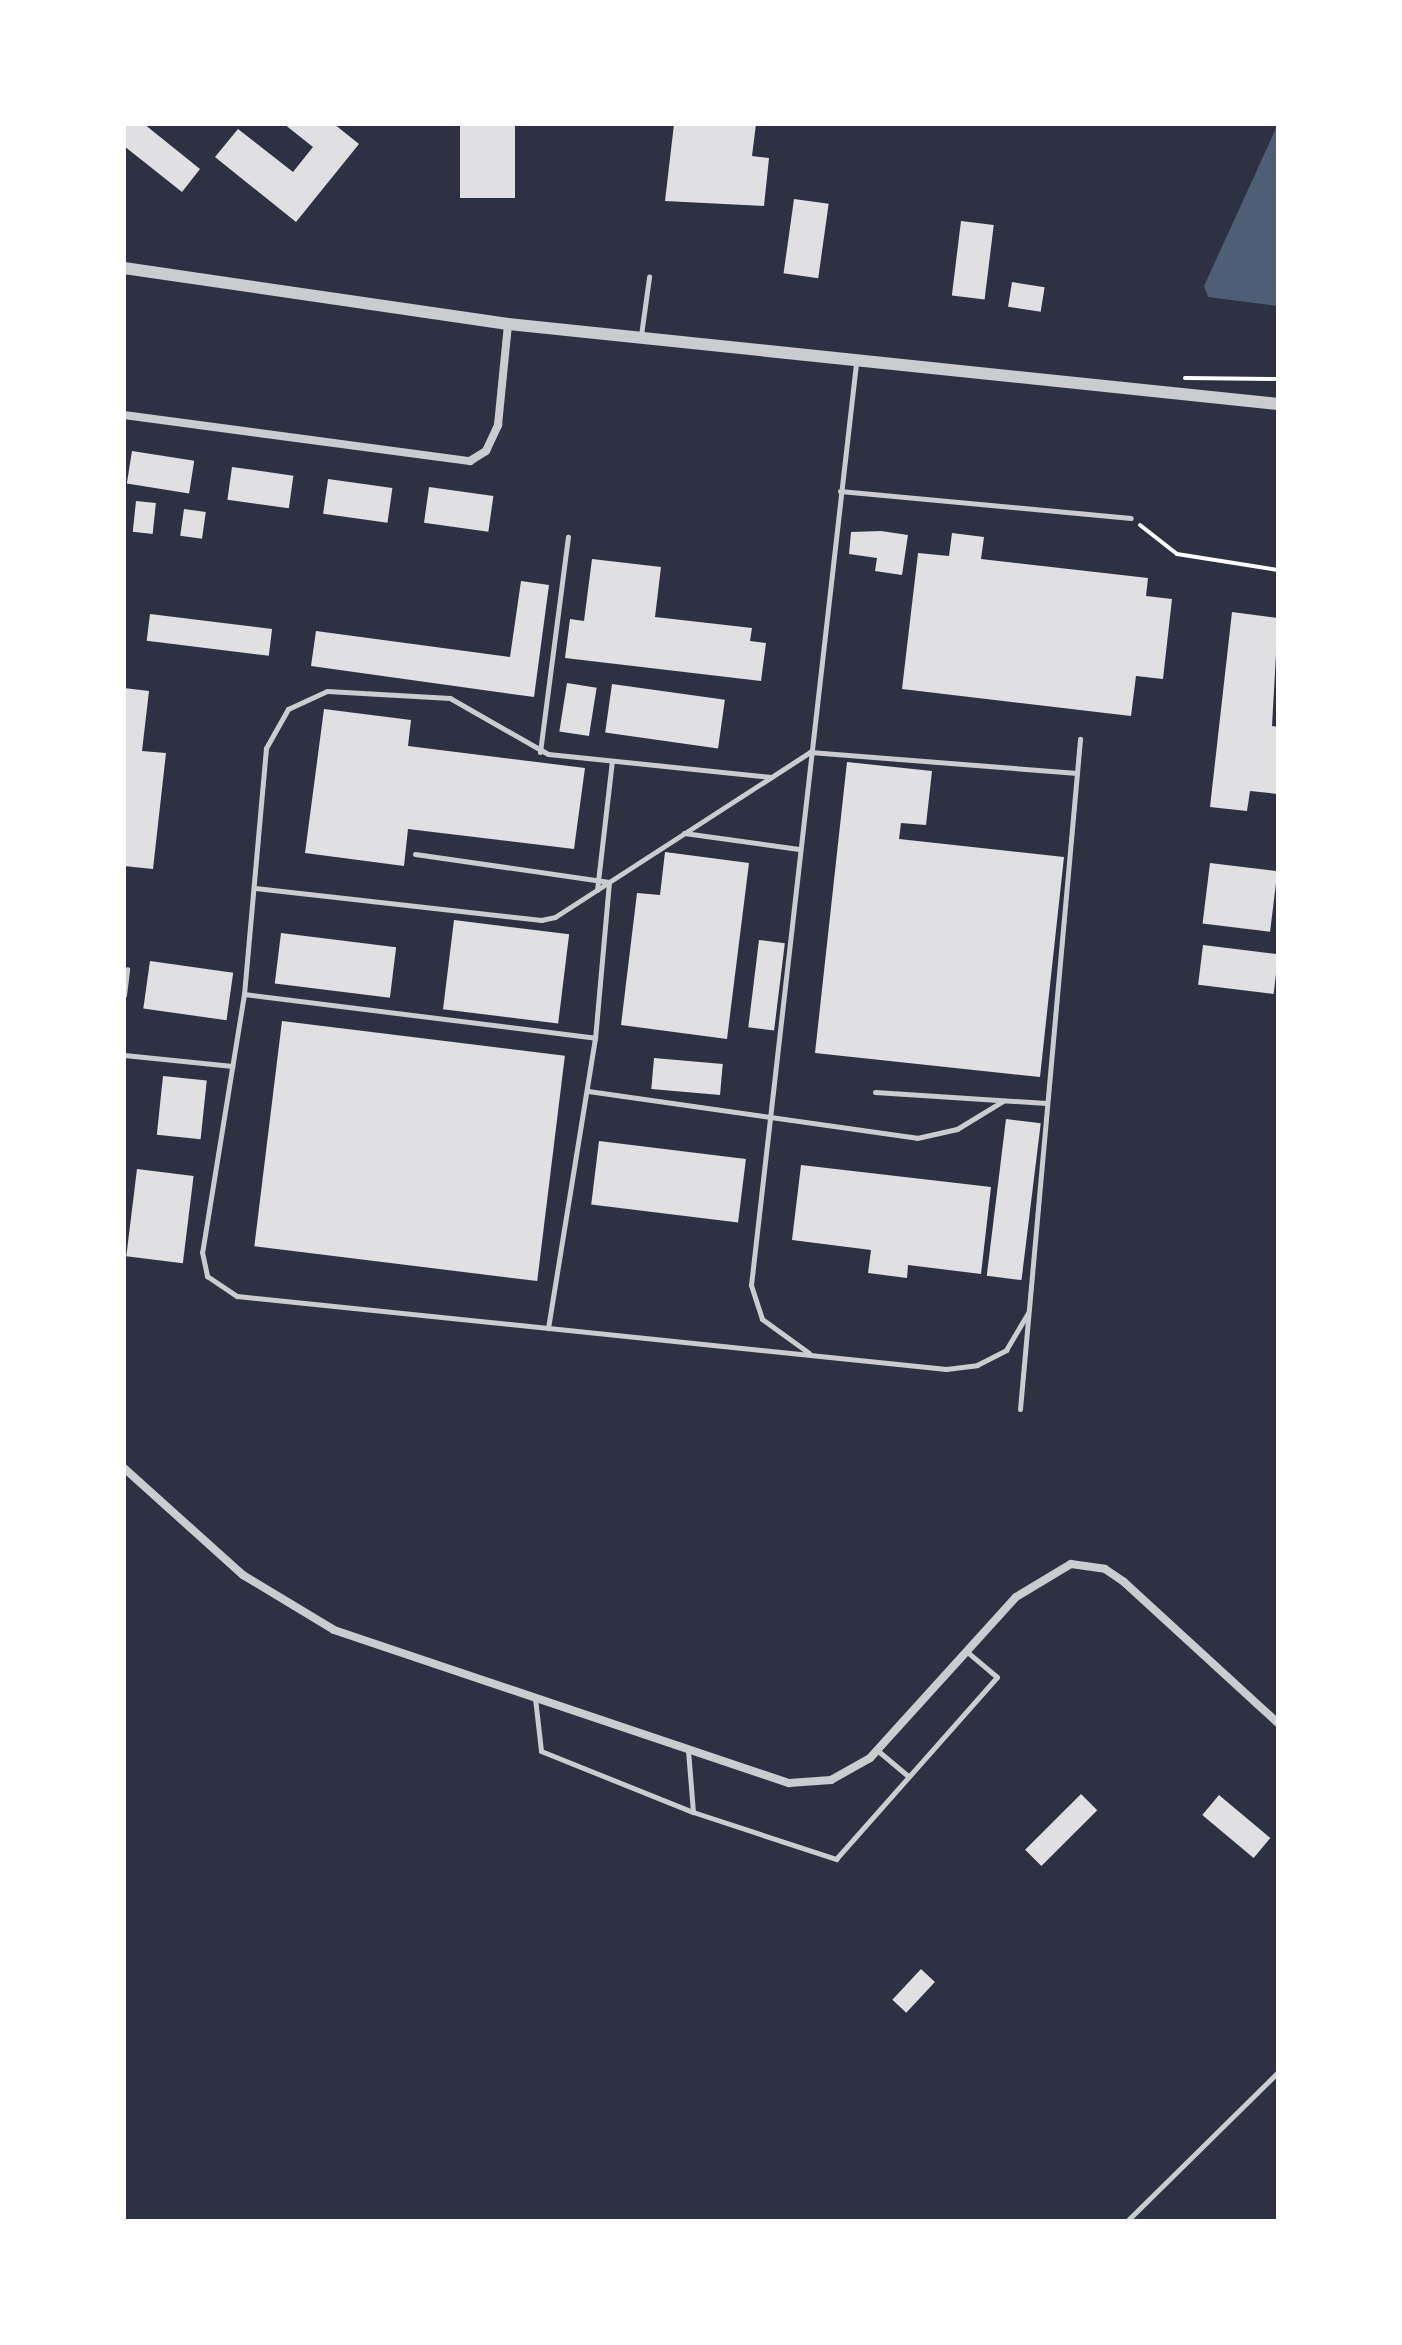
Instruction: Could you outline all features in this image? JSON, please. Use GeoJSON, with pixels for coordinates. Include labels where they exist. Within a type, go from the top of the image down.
{"type":"FeatureCollection","features":[{"type":"Feature","properties":{"kind":"street"},"geometry":{"type":"LineString","coordinates":[[124,268],[508,324],[856,363],[1152,388],[1278,404]]}},
{"type":"Feature","properties":{"kind":"street"},"geometry":{"type":"LineString","coordinates":[[124,415],[470,461],[486,451],[498,425],[508,324]]}},
{"type":"Feature","properties":{"kind":"street"},"geometry":{"type":"LineString","coordinates":[[124,1468],[243,1575],[294,1610],[688,1750],[810,1784],[851,1772],[877,1750],[1034,1581],[1052,1569],[1091,1565],[1124,1582],[1278,1723]]}},
{"type":"Feature","properties":{"kind":"lane"},"geometry":{"type":"LineString","coordinates":[[640,339],[649,277]]}},
{"type":"Feature","properties":{"kind":"lane"},"geometry":{"type":"LineString","coordinates":[[812,1355],[772,1329],[751,1298],[799,849],[856,363]]}},
{"type":"Feature","properties":{"kind":"lane"},"geometry":{"type":"LineString","coordinates":[[840,491],[1131,518]]}},
{"type":"Feature","properties":{"kind":"lane"},"geometry":{"type":"LineString","coordinates":[[540,752],[568,537]]}},
{"type":"Feature","properties":{"kind":"lane"},"geometry":{"type":"LineString","coordinates":[[771,777],[540,752],[463,701],[308,694],[288,709],[266,748],[244,994],[202,1252],[215,1285],[237,1296],[946,1369],[977,1365],[1014,1341],[1028,1313]]}},
{"type":"Feature","properties":{"kind":"lane"},"geometry":{"type":"LineString","coordinates":[[1020,1409],[1080,739]]}},
{"type":"Feature","properties":{"kind":"lane"},"geometry":{"type":"LineString","coordinates":[[255,888],[541,920],[597,890],[810,752],[1077,773]]}},
{"type":"Feature","properties":{"kind":"lane"},"geometry":{"type":"LineString","coordinates":[[597,890],[612,761]]}},
{"type":"Feature","properties":{"kind":"lane"},"geometry":{"type":"LineString","coordinates":[[683,833],[799,849]]}},
{"type":"Feature","properties":{"kind":"lane"},"geometry":{"type":"LineString","coordinates":[[415,854],[609,882]]}},
{"type":"Feature","properties":{"kind":"lane"},"geometry":{"type":"LineString","coordinates":[[548,1328],[588,1091],[609,882]]}},
{"type":"Feature","properties":{"kind":"lane"},"geometry":{"type":"LineString","coordinates":[[124,995],[127,969]]}},
{"type":"Feature","properties":{"kind":"lane"},"geometry":{"type":"LineString","coordinates":[[244,994],[595,1038]]}},
{"type":"Feature","properties":{"kind":"lane"},"geometry":{"type":"LineString","coordinates":[[124,1055],[232,1066]]}},
{"type":"Feature","properties":{"kind":"lane"},"geometry":{"type":"LineString","coordinates":[[588,1091],[769,1121],[917,1138],[957,1129],[1003,1101]]}},
{"type":"Feature","properties":{"kind":"lane"},"geometry":{"type":"LineString","coordinates":[[875,1092],[1047,1103]]}},
{"type":"Feature","properties":{"kind":"lane"},"geometry":{"type":"LineString","coordinates":[[535,1698],[541,1751],[693,1812],[836,1859],[997,1677],[967,1652]]}},
{"type":"Feature","properties":{"kind":"lane"},"geometry":{"type":"LineString","coordinates":[[688,1750],[693,1812]]}},
{"type":"Feature","properties":{"kind":"lane"},"geometry":{"type":"LineString","coordinates":[[877,1750],[908,1776]]}},
{"type":"Feature","properties":{"kind":"lane"},"geometry":{"type":"LineString","coordinates":[[1127,2221],[1278,2072]]}},
{"type":"Feature","properties":{"kind":"path"},"geometry":{"type":"LineString","coordinates":[[1152,388],[1191,376],[1278,379]]}},
{"type":"Feature","properties":{"kind":"path"},"geometry":{"type":"LineString","coordinates":[[1131,518],[1177,554],[1278,570]]}},
{"type":"Feature","properties":{"kind":"water"},"geometry":{"type":"Polygon","coordinates":[[[1278,124],[1278,306],[1208,297],[1204,286],[1278,124]]]}},
{"type":"Feature","properties":{"kind":"building"},"geometry":{"type":"Polygon","coordinates":[[[124,124],[144,124],[200,169],[182,192],[124,146],[124,124]]]}},
{"type":"Feature","properties":{"kind":"building"},"geometry":{"type":"Polygon","coordinates":[[[284,124],[334,124],[359,144],[296,222],[215,157],[238,129],[293,172],[313,147],[284,124]]]}},
{"type":"Feature","properties":{"kind":"building"},"geometry":{"type":"Polygon","coordinates":[[[460,124],[515,124],[515,198],[460,198],[460,124]]]}},
{"type":"Feature","properties":{"kind":"building"},"geometry":{"type":"Polygon","coordinates":[[[674,124],[756,124],[752,156],[769,158],[764,206],[665,201],[674,124]]]}},
{"type":"Feature","properties":{"kind":"building"},"geometry":{"type":"Polygon","coordinates":[[[794,199],[829,204],[818,278],[784,273],[794,199]]]}},
{"type":"Feature","properties":{"kind":"building"},"geometry":{"type":"Polygon","coordinates":[[[961,221],[994,225],[985,299],[952,295],[961,221]]]}},
{"type":"Feature","properties":{"kind":"building"},"geometry":{"type":"Polygon","coordinates":[[[1012,282],[1045,287],[1041,312],[1008,307],[1012,282]]]}},
{"type":"Feature","properties":{"kind":"building"},"geometry":{"type":"Polygon","coordinates":[[[132,451],[194,461],[189,493],[127,484],[132,451]]]}},
{"type":"Feature","properties":{"kind":"building"},"geometry":{"type":"Polygon","coordinates":[[[232,467],[293,476],[289,508],[227,500],[232,467]]]}},
{"type":"Feature","properties":{"kind":"building"},"geometry":{"type":"Polygon","coordinates":[[[328,479],[392,488],[387,523],[323,514],[328,479]]]}},
{"type":"Feature","properties":{"kind":"building"},"geometry":{"type":"Polygon","coordinates":[[[429,487],[493,496],[488,532],[424,523],[429,487]]]}},
{"type":"Feature","properties":{"kind":"building"},"geometry":{"type":"Polygon","coordinates":[[[136,501],[156,503],[153,534],[133,532],[136,501]]]}},
{"type":"Feature","properties":{"kind":"building"},"geometry":{"type":"Polygon","coordinates":[[[184,509],[206,512],[202,539],[180,536],[184,509]]]}},
{"type":"Feature","properties":{"kind":"building"},"geometry":{"type":"Polygon","coordinates":[[[881,531],[908,535],[902,575],[875,571],[877,558],[849,554],[851,532],[881,531]]]}},
{"type":"Feature","properties":{"kind":"building"},"geometry":{"type":"Polygon","coordinates":[[[952,533],[984,537],[981,559],[1148,578],[1146,596],[1172,599],[1163,679],[1136,676],[1131,716],[902,689],[918,553],[949,556],[952,533]]]}},
{"type":"Feature","properties":{"kind":"building"},"geometry":{"type":"Polygon","coordinates":[[[592,559],[661,567],[655,617],[752,628],[750,641],[766,643],[761,681],[565,658],[570,619],[584,621],[592,559]]]}},
{"type":"Feature","properties":{"kind":"building"},"geometry":{"type":"Polygon","coordinates":[[[521,581],[549,585],[534,697],[311,666],[316,631],[510,657],[521,581]]]}},
{"type":"Feature","properties":{"kind":"building"},"geometry":{"type":"Polygon","coordinates":[[[1232,612],[1278,618],[1272,726],[1278,727],[1278,794],[1250,791],[1247,811],[1210,807],[1232,612]]]}},
{"type":"Feature","properties":{"kind":"building"},"geometry":{"type":"Polygon","coordinates":[[[150,614],[272,629],[269,656],[147,641],[150,614]]]}},
{"type":"Feature","properties":{"kind":"building"},"geometry":{"type":"Polygon","coordinates":[[[567,683],[597,688],[589,736],[559,731],[567,683]]]}},
{"type":"Feature","properties":{"kind":"building"},"geometry":{"type":"Polygon","coordinates":[[[612,684],[725,700],[718,748],[605,733],[612,684]]]}},
{"type":"Feature","properties":{"kind":"building"},"geometry":{"type":"Polygon","coordinates":[[[124,688],[149,691],[142,751],[166,753],[153,869],[124,866],[124,688]]]}},
{"type":"Feature","properties":{"kind":"building"},"geometry":{"type":"Polygon","coordinates":[[[324,709],[411,720],[408,746],[585,768],[574,849],[408,829],[404,866],[305,853],[324,709]]]}},
{"type":"Feature","properties":{"kind":"building"},"geometry":{"type":"Polygon","coordinates":[[[847,762],[932,771],[926,825],[901,823],[899,839],[1064,857],[1040,1077],[815,1053],[847,762]]]}},
{"type":"Feature","properties":{"kind":"building"},"geometry":{"type":"Polygon","coordinates":[[[665,852],[749,863],[727,1039],[621,1025],[637,893],[660,895],[665,852]]]}},
{"type":"Feature","properties":{"kind":"building"},"geometry":{"type":"Polygon","coordinates":[[[1210,863],[1277,871],[1270,932],[1203,924],[1210,863]]]}},
{"type":"Feature","properties":{"kind":"building"},"geometry":{"type":"Polygon","coordinates":[[[454,920],[569,934],[558,1023],[443,1009],[454,920]]]}},
{"type":"Feature","properties":{"kind":"building"},"geometry":{"type":"Polygon","coordinates":[[[281,933],[396,947],[390,998],[275,984],[281,933]]]}},
{"type":"Feature","properties":{"kind":"building"},"geometry":{"type":"Polygon","coordinates":[[[759,940],[785,943],[774,1031],[748,1027],[759,940]]]}},
{"type":"Feature","properties":{"kind":"building"},"geometry":{"type":"Polygon","coordinates":[[[1203,945],[1278,954],[1274,994],[1198,985],[1203,945]]]}},
{"type":"Feature","properties":{"kind":"building"},"geometry":{"type":"Polygon","coordinates":[[[150,961],[233,973],[227,1020],[143,1009],[150,961]]]}},
{"type":"Feature","properties":{"kind":"building"},"geometry":{"type":"Polygon","coordinates":[[[282,1021],[565,1056],[537,1281],[254,1246],[282,1021]]]}},
{"type":"Feature","properties":{"kind":"building"},"geometry":{"type":"Polygon","coordinates":[[[654,1058],[723,1064],[720,1095],[651,1089],[654,1058]]]}},
{"type":"Feature","properties":{"kind":"building"},"geometry":{"type":"Polygon","coordinates":[[[163,1076],[207,1081],[201,1139],[157,1135],[163,1076]]]}},
{"type":"Feature","properties":{"kind":"building"},"geometry":{"type":"Polygon","coordinates":[[[1006,1119],[1041,1123],[1021,1280],[987,1276],[1006,1119]]]}},
{"type":"Feature","properties":{"kind":"building"},"geometry":{"type":"Polygon","coordinates":[[[599,1141],[746,1159],[738,1223],[591,1205],[599,1141]]]}},
{"type":"Feature","properties":{"kind":"building"},"geometry":{"type":"Polygon","coordinates":[[[801,1165],[991,1187],[981,1274],[908,1265],[907,1278],[868,1273],[871,1250],[792,1240],[801,1165]]]}},
{"type":"Feature","properties":{"kind":"building"},"geometry":{"type":"Polygon","coordinates":[[[137,1169],[194,1176],[183,1263],[126,1256],[137,1169]]]}},
{"type":"Feature","properties":{"kind":"building"},"geometry":{"type":"Polygon","coordinates":[[[1081,1794],[1097,1810],[1041,1866],[1025,1850],[1081,1794]]]}},
{"type":"Feature","properties":{"kind":"building"},"geometry":{"type":"Polygon","coordinates":[[[1219,1795],[1270,1838],[1254,1858],[1202,1815],[1219,1795]]]}},
{"type":"Feature","properties":{"kind":"building"},"geometry":{"type":"Polygon","coordinates":[[[921,1969],[935,1982],[906,2013],[892,2000],[921,1969]]]}}]}
